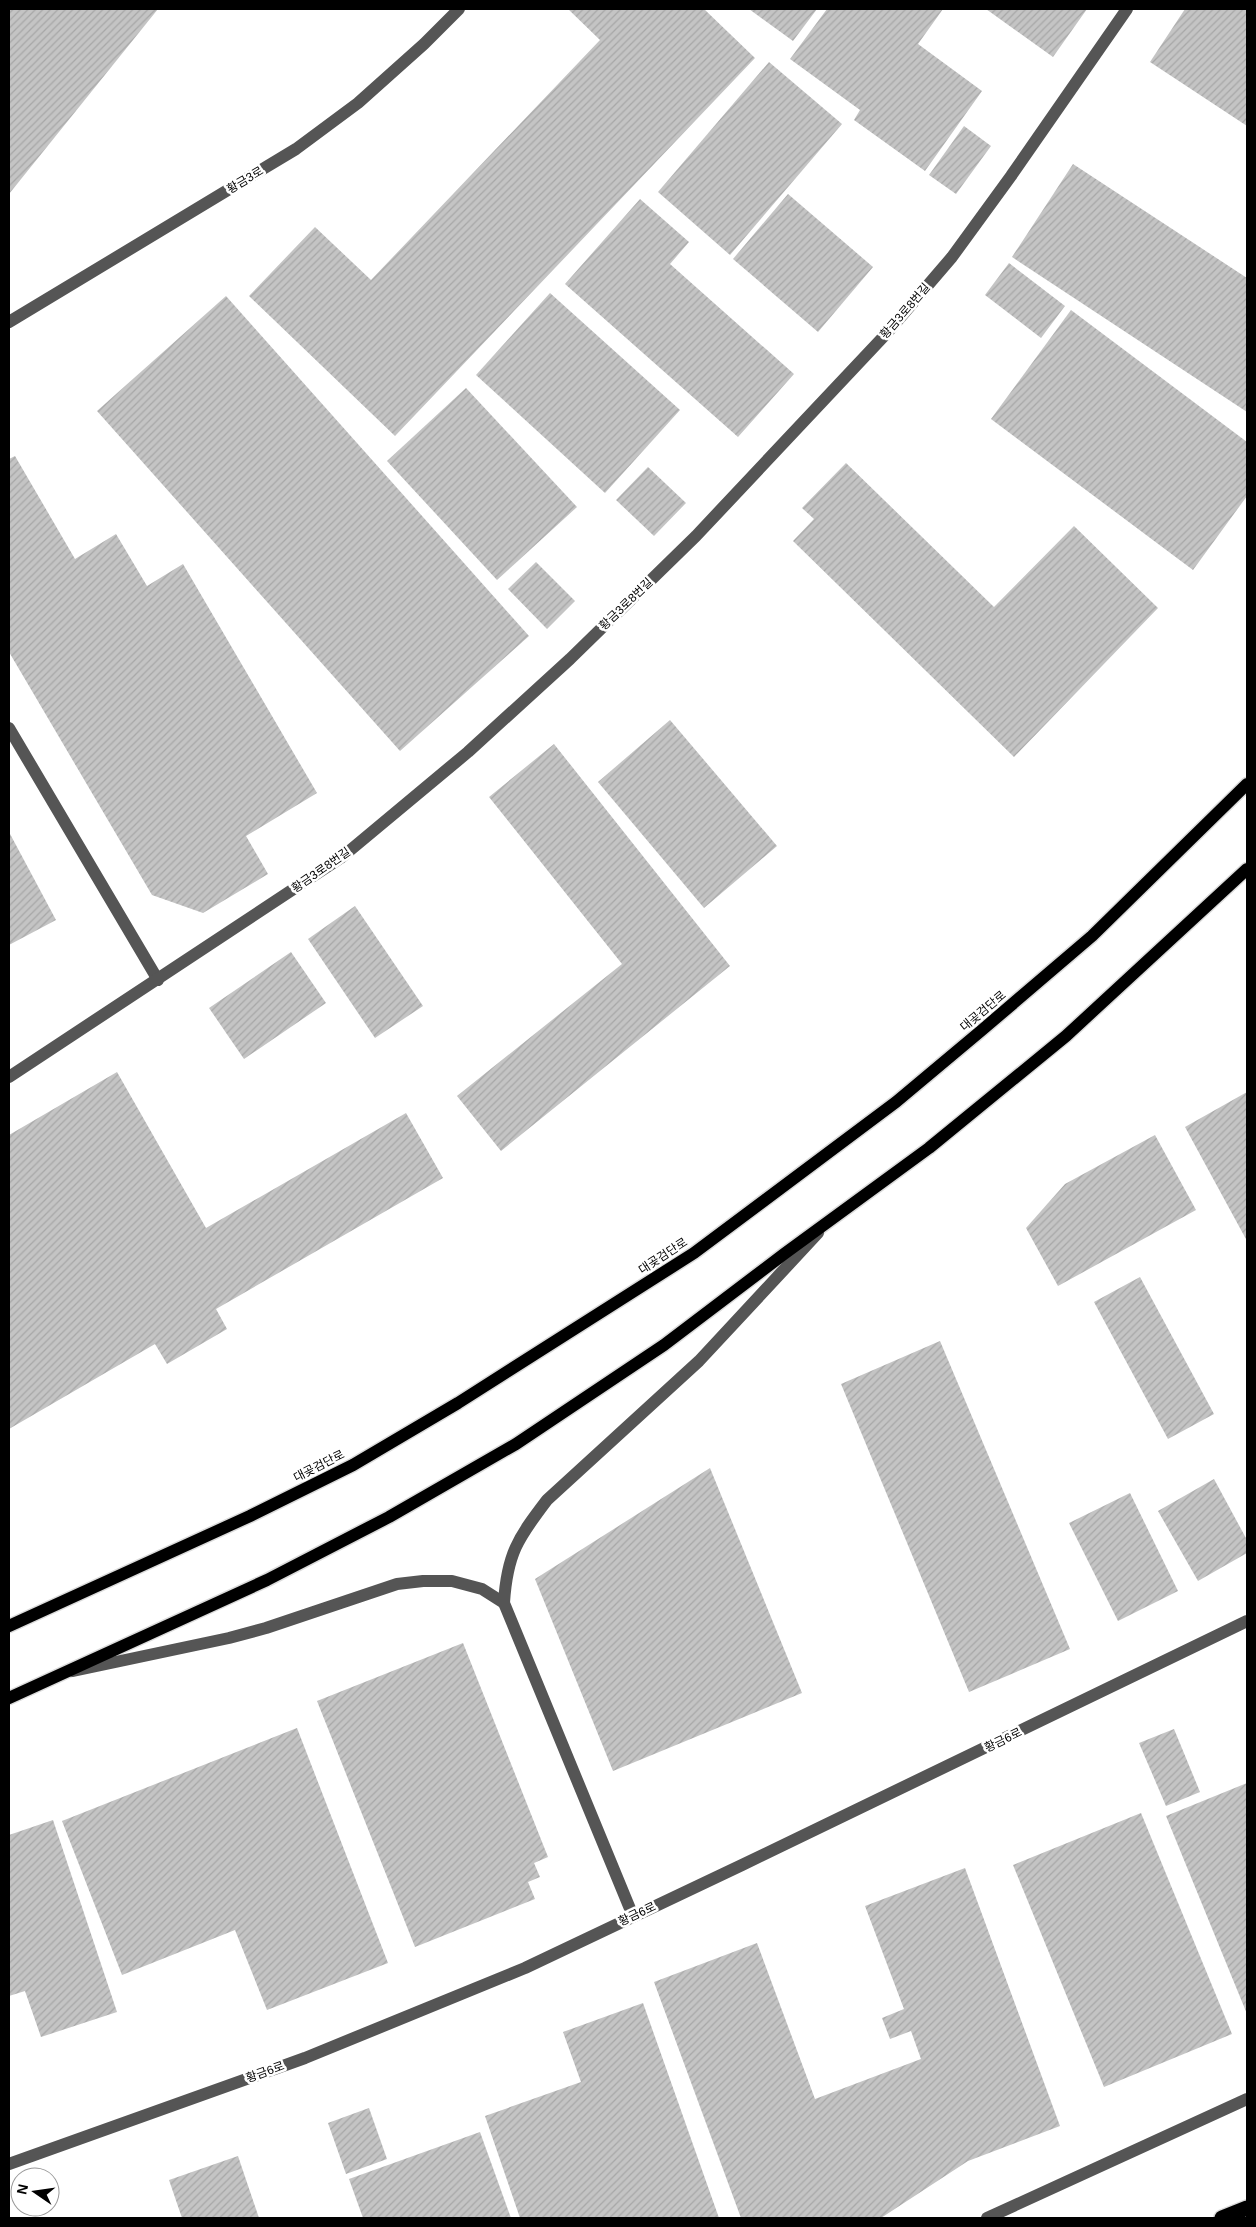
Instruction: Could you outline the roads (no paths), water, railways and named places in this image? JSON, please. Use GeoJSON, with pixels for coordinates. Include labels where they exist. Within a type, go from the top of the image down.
{"type":"FeatureCollection","features":[{"type":"Feature","properties":{"kind":"highway"},"geometry":{"type":"LineString","coordinates":[[1222,2218],[1247,2208]]}},
{"type":"Feature","properties":{"kind":"main road","name":"대곶검단로"},"geometry":{"type":"LineString","coordinates":[[9,1626],[250,1516],[353,1464],[458,1403],[694,1253],[896,1102],[996,1018],[1092,936],[1247,784]]}},
{"type":"Feature","properties":{"kind":"main road"},"geometry":{"type":"LineString","coordinates":[[9,1698],[267,1580],[389,1517],[516,1444],[664,1345],[929,1148],[1066,1036],[1247,870]]}},
{"type":"Feature","properties":{"kind":"street","name":"황금3로"},"geometry":{"type":"LineString","coordinates":[[9,322],[296,149],[358,103],[460,9]]}},
{"type":"Feature","properties":{"kind":"street","name":"황금3로8번길"},"geometry":{"type":"LineString","coordinates":[[9,1077],[342,857],[476,745],[570,659],[696,536],[886,334],[952,257],[1011,176],[1127,9]]}},
{"type":"Feature","properties":{"kind":"street"},"geometry":{"type":"LineString","coordinates":[[9,728],[158,980]]}},
{"type":"Feature","properties":{"kind":"street"},"geometry":{"type":"LineString","coordinates":[[634,1916],[504,1603],[505,1575],[513,1550],[527,1526],[547,1500],[699,1361],[828,1222]]}},
{"type":"Feature","properties":{"kind":"street"},"geometry":{"type":"LineString","coordinates":[[63,1673],[228,1638],[266,1628],[397,1584],[423,1581],[452,1581],[482,1589],[504,1603]]}},
{"type":"Feature","properties":{"kind":"street","name":"황금6로"},"geometry":{"type":"LineString","coordinates":[[9,2164],[323,2051],[525,1968],[1247,1621]]}},
{"type":"Feature","properties":{"kind":"street"},"geometry":{"type":"LineString","coordinates":[[987,2218],[1247,2099]]}}]}
